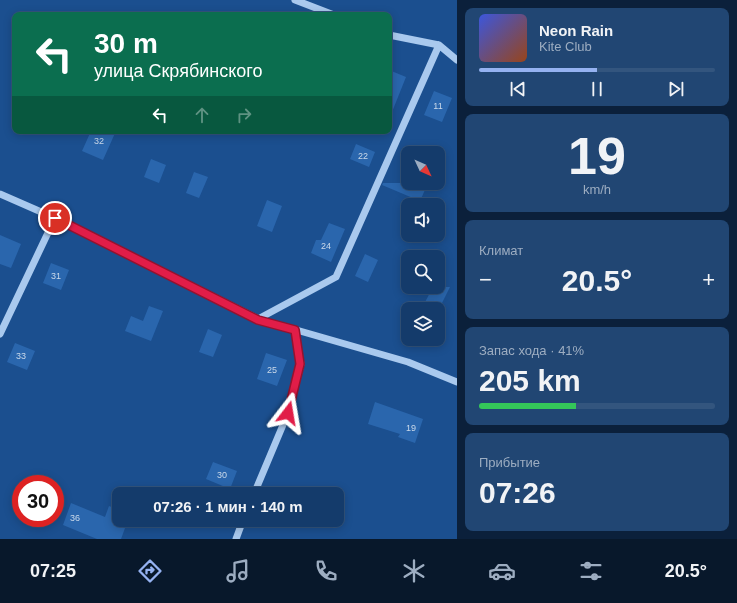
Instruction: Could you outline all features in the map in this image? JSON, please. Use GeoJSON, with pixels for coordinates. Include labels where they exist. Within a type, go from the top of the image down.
{"type":"FeatureCollection","features":[{"type":"Feature","properties":{"kind":"street"},"geometry":{"type":"LineString","coordinates":[[295,0],[326,12]]}},
{"type":"Feature","properties":{"kind":"street"},"geometry":{"type":"LineString","coordinates":[[392,36],[439,45],[457,60]]}},
{"type":"Feature","properties":{"kind":"street"},"geometry":{"type":"LineString","coordinates":[[258,320],[336,277],[439,45]]}},
{"type":"Feature","properties":{"kind":"street"},"geometry":{"type":"LineString","coordinates":[[0,194],[55,218],[258,320],[408,362],[457,382]]}},
{"type":"Feature","properties":{"kind":"street"},"geometry":{"type":"LineString","coordinates":[[0,334],[55,218]]}},
{"type":"Feature","properties":{"kind":"street"},"geometry":{"type":"LineString","coordinates":[[257,487],[288,413],[292,399],[300,364],[295,330]]}},
{"type":"Feature","properties":{"kind":"street"},"geometry":{"type":"LineString","coordinates":[[236,539],[240,527]]}},
{"type":"Feature","properties":{"kind":"building"},"geometry":{"type":"Polygon","coordinates":[[[392,71],[406,77],[392,112],[392,71]]]}},
{"type":"Feature","properties":{"kind":"building"},"geometry":{"type":"Polygon","coordinates":[[[434,91],[452,98],[442,122],[424,115],[434,91]]]}},
{"type":"Feature","properties":{"kind":"building"},"geometry":{"type":"Polygon","coordinates":[[[90,134],[115,134],[103,160],[82,151],[90,134]]]}},
{"type":"Feature","properties":{"kind":"building"},"geometry":{"type":"Polygon","coordinates":[[[356,144],[375,152],[369,167],[350,159],[356,144]]]}},
{"type":"Feature","properties":{"kind":"building"},"geometry":{"type":"Polygon","coordinates":[[[151,159],[166,165],[159,183],[144,177],[151,159]]]}},
{"type":"Feature","properties":{"kind":"building"},"geometry":{"type":"Polygon","coordinates":[[[194,172],[208,177],[199,198],[186,193],[194,172]]]}},
{"type":"Feature","properties":{"kind":"building"},"geometry":{"type":"Polygon","coordinates":[[[383,183],[401,183],[401,190],[425,190],[421,198],[413,198],[382,185],[383,183]]]}},
{"type":"Feature","properties":{"kind":"building"},"geometry":{"type":"Polygon","coordinates":[[[267,200],[282,206],[272,232],[257,226],[267,200]]]}},
{"type":"Feature","properties":{"kind":"building"},"geometry":{"type":"Polygon","coordinates":[[[329,223],[345,229],[331,262],[311,253],[316,240],[321,240],[329,223]]]}},
{"type":"Feature","properties":{"kind":"building"},"geometry":{"type":"Polygon","coordinates":[[[0,235],[21,244],[11,268],[0,264],[0,235]]]}},
{"type":"Feature","properties":{"kind":"building"},"geometry":{"type":"Polygon","coordinates":[[[365,254],[378,260],[368,282],[355,276],[365,254]]]}},
{"type":"Feature","properties":{"kind":"building"},"geometry":{"type":"Polygon","coordinates":[[[51,263],[69,270],[61,290],[43,283],[51,263]]]}},
{"type":"Feature","properties":{"kind":"building"},"geometry":{"type":"Polygon","coordinates":[[[445,287],[450,287],[442,302],[425,302],[429,294],[445,294],[445,287]]]}},
{"type":"Feature","properties":{"kind":"building"},"geometry":{"type":"Polygon","coordinates":[[[149,306],[163,311],[151,341],[125,331],[131,316],[143,321],[149,306]]]}},
{"type":"Feature","properties":{"kind":"building"},"geometry":{"type":"Polygon","coordinates":[[[208,329],[222,335],[213,357],[199,352],[208,329]]]}},
{"type":"Feature","properties":{"kind":"building"},"geometry":{"type":"Polygon","coordinates":[[[15,343],[35,351],[27,370],[7,362],[15,343]]]}},
{"type":"Feature","properties":{"kind":"building"},"geometry":{"type":"Polygon","coordinates":[[[266,353],[287,360],[277,386],[257,379],[266,353]]]}},
{"type":"Feature","properties":{"kind":"building"},"geometry":{"type":"Polygon","coordinates":[[[375,402],[423,419],[415,443],[398,437],[400,434],[368,424],[375,402]]]}},
{"type":"Feature","properties":{"kind":"building"},"geometry":{"type":"Polygon","coordinates":[[[213,462],[237,471],[231,487],[225,487],[206,479],[213,462]]]}},
{"type":"Feature","properties":{"kind":"building"},"geometry":{"type":"Polygon","coordinates":[[[71,503],[105,517],[109,506],[112,507],[112,527],[125,527],[121,539],[97,539],[64,525],[71,503]]]}},
{"type":"Feature","properties":{"kind":"route"},"geometry":{"type":"LineString","coordinates":[[55,218],[258,320],[295,330],[300,364],[288,413]]}}]}
